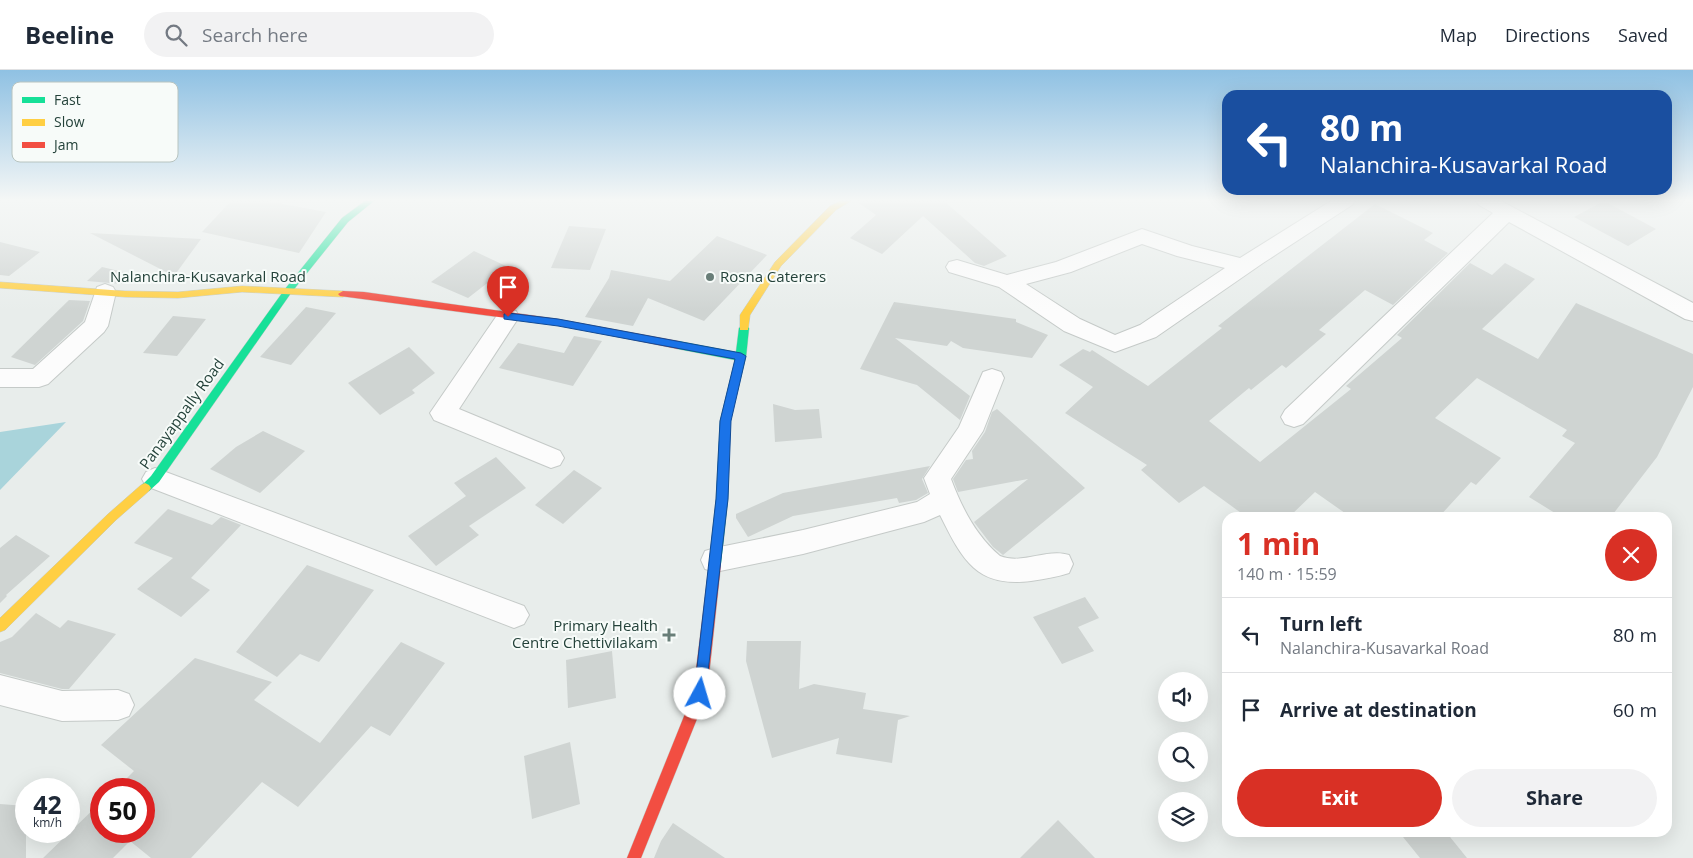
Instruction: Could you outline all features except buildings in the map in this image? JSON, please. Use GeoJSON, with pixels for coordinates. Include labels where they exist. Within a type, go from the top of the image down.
{"type":"FeatureCollection","features":[{"type":"Feature","properties":{"kind":"street","name":"Panayappally Road"},"geometry":{"type":"LineString","coordinates":[[0,626],[112,517],[155,479],[288,291],[331,238]]}},
{"type":"Feature","properties":{"kind":"street"},"geometry":{"type":"LineString","coordinates":[[634,858],[700,694],[722,499],[726,421],[741,356],[745,315],[778,264],[804,238]]}},
{"type":"Feature","properties":{"kind":"street"},"geometry":{"type":"LineString","coordinates":[[1007,282],[1063,267],[1137,238]]}},
{"type":"Feature","properties":{"kind":"street"},"geometry":{"type":"LineString","coordinates":[[1147,238],[1185,251],[1243,266]]}},
{"type":"Feature","properties":{"kind":"street"},"geometry":{"type":"LineString","coordinates":[[957,266],[1007,282],[1072,324],[1115,344],[1148,331],[1287,238]]}},
{"type":"Feature","properties":{"kind":"street"},"geometry":{"type":"LineString","coordinates":[[1294,417],[1480,238]]}},
{"type":"Feature","properties":{"kind":"street"},"geometry":{"type":"LineString","coordinates":[[1552,238],[1693,313]]}},
{"type":"Feature","properties":{"kind":"street","name":"Nalanchira-Kusavarkal Road"},"geometry":{"type":"LineString","coordinates":[[0,285],[33,289],[67,288],[105,292],[178,295],[242,289],[364,295],[508,317],[558,322],[741,356]]}},
{"type":"Feature","properties":{"kind":"street"},"geometry":{"type":"LineString","coordinates":[[0,378],[39,378],[96,326],[105,292]]}},
{"type":"Feature","properties":{"kind":"street"},"geometry":{"type":"LineString","coordinates":[[508,317],[443,413],[551,458]]}},
{"type":"Feature","properties":{"kind":"street"},"geometry":{"type":"LineString","coordinates":[[992,378],[970,431],[937,478],[958,524],[982,558],[998,569],[1031,568],[1059,564]]}},
{"type":"Feature","properties":{"kind":"street"},"geometry":{"type":"LineString","coordinates":[[155,479],[514,615]]}},
{"type":"Feature","properties":{"kind":"street"},"geometry":{"type":"LineString","coordinates":[[715,560],[803,542],[924,511],[945,499]]}},
{"type":"Feature","properties":{"kind":"street"},"geometry":{"type":"LineString","coordinates":[[0,690],[62,706],[118,705]]}},
{"type":"Feature","properties":{"kind":"water"},"geometry":{"type":"Polygon","coordinates":[[[66,422],[0,490],[0,432],[66,422]]]}},
{"type":"Feature","properties":{"kind":"traffic: fast"},"geometry":{"type":"LineString","coordinates":[[145,488],[155,479],[288,291],[331,238]]}},
{"type":"Feature","properties":{"kind":"traffic: fast"},"geometry":{"type":"LineString","coordinates":[[715,564],[722,499],[725,421],[741,357],[744,328]]}},
{"type":"Feature","properties":{"kind":"traffic: fast"},"geometry":{"type":"LineString","coordinates":[[678,345],[741,357]]}},
{"type":"Feature","properties":{"kind":"traffic: slow"},"geometry":{"type":"LineString","coordinates":[[744,328],[745,315],[778,264],[804,238]]}},
{"type":"Feature","properties":{"kind":"traffic: slow"},"geometry":{"type":"LineString","coordinates":[[0,285],[125,294],[178,295],[242,289],[343,294]]}},
{"type":"Feature","properties":{"kind":"traffic: slow"},"geometry":{"type":"LineString","coordinates":[[0,626],[112,517],[145,488]]}},
{"type":"Feature","properties":{"kind":"traffic: jam"},"geometry":{"type":"LineString","coordinates":[[343,294],[364,295],[558,322],[678,345]]}},
{"type":"Feature","properties":{"kind":"traffic: jam"},"geometry":{"type":"LineString","coordinates":[[634,858],[700,694],[715,564]]}},
{"type":"Feature","properties":{"kind":"place","name":"Rosna Caterers"},"geometry":{"type":"Point","coordinates":[710,277]}},
{"type":"Feature","properties":{"kind":"place","name":"Primary Health Centre Chettivilakam"},"geometry":{"type":"Point","coordinates":[669,635]}},
{"type":"Feature","properties":{"kind":"route"},"geometry":{"type":"LineString","coordinates":[[508,317],[558,322],[741,356],[726,421],[722,499],[700,694]]}}]}
